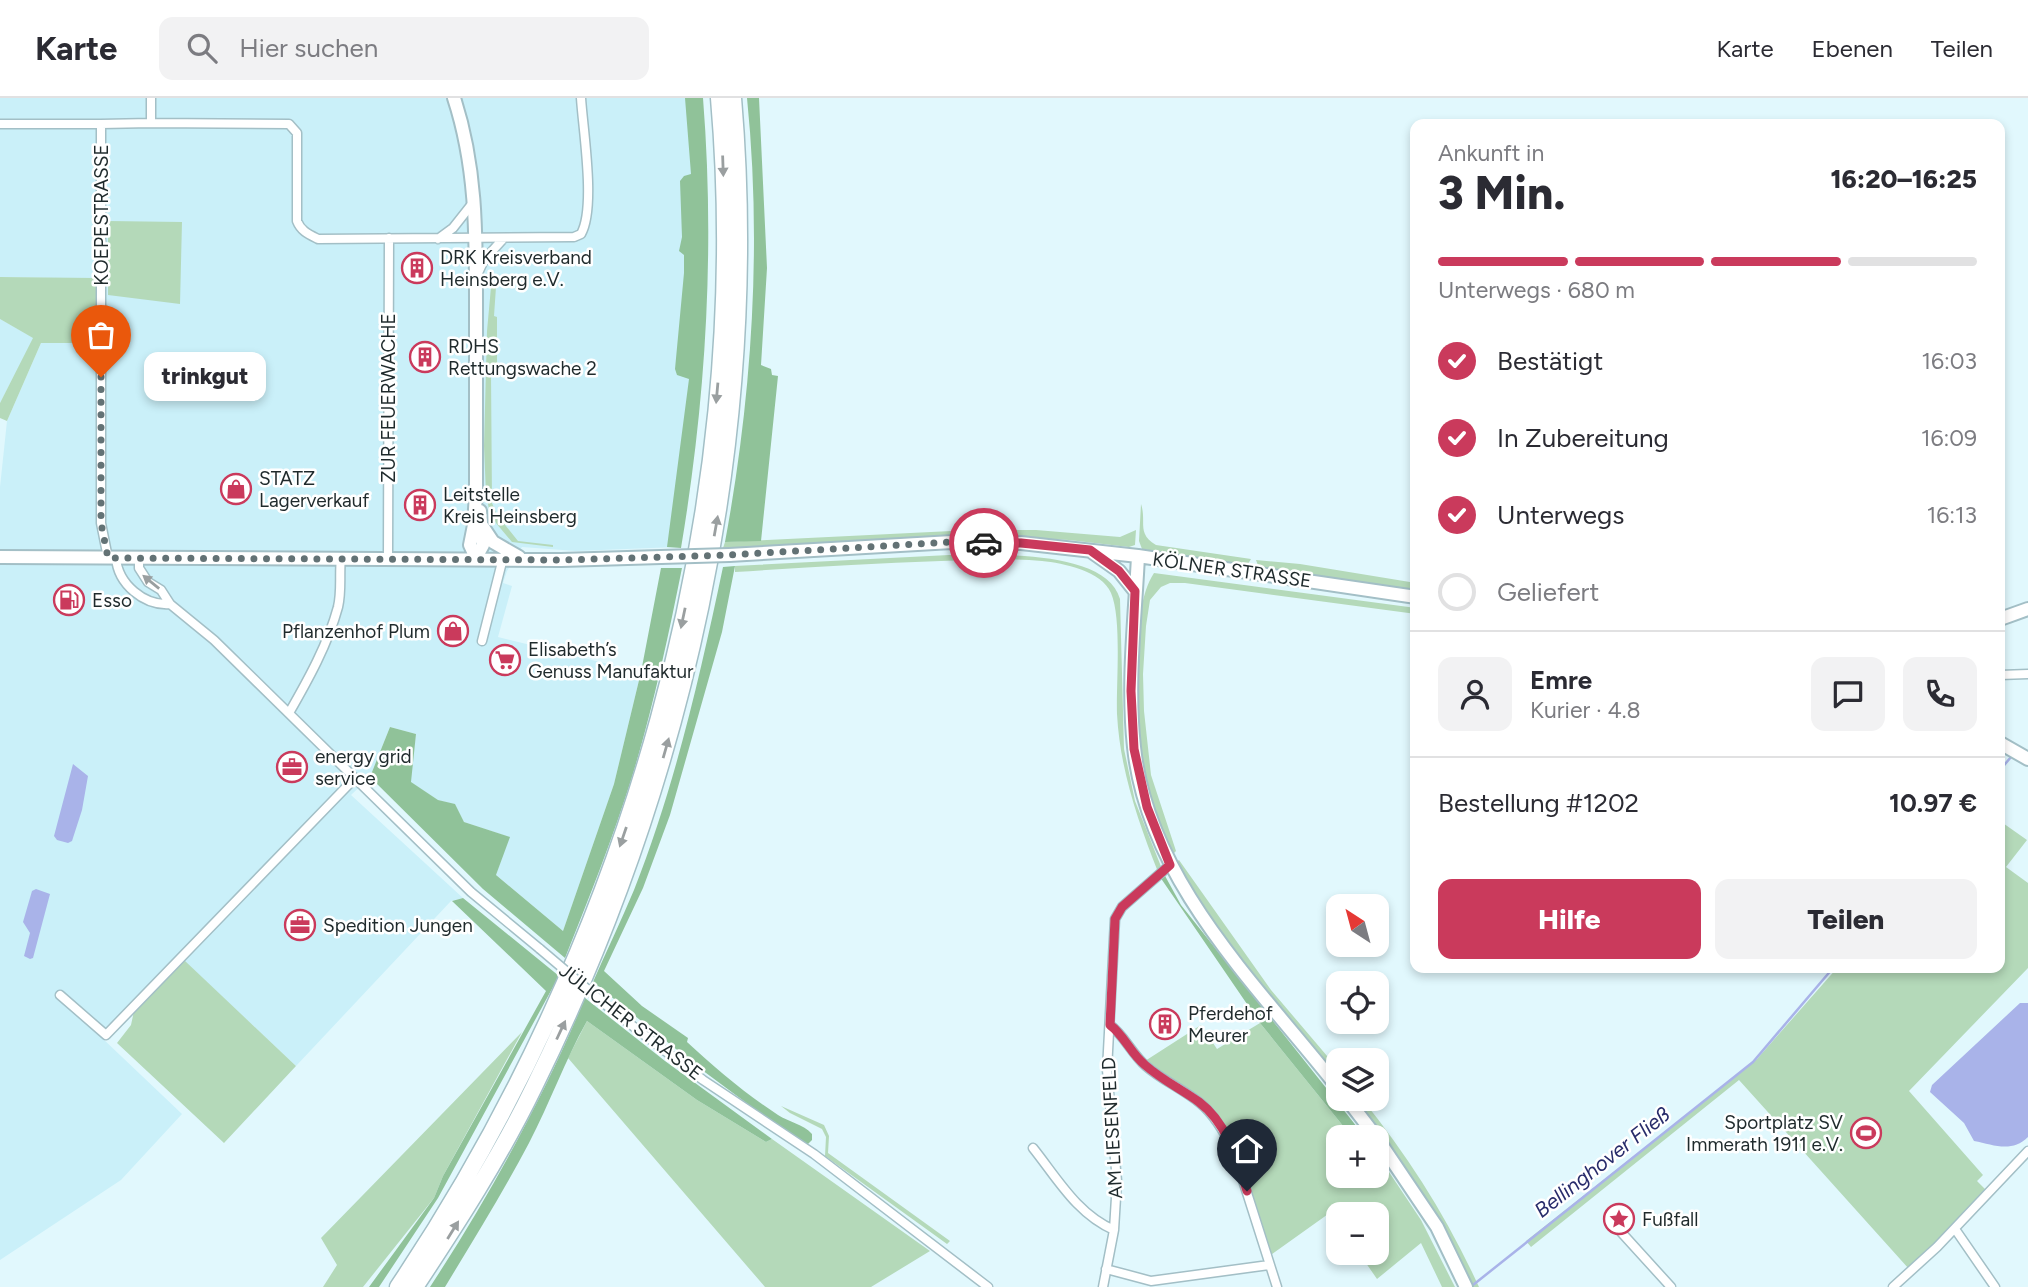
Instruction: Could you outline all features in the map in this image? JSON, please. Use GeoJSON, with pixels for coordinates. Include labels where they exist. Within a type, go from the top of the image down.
{"type":"FeatureCollection","features":[{"type":"Feature","properties":{"kind":"highway"},"geometry":{"type":"LineString","coordinates":[[398,1287],[478,1160],[549,1020],[602,897],[656,732],[702,522],[712,443],[723,286],[724,207],[719,98]]}},
{"type":"Feature","properties":{"kind":"highway"},"geometry":{"type":"LineString","coordinates":[[415,1287],[491,1168],[549,1055],[615,904],[670,733],[689,659],[717,522],[726,444],[738,280],[733,98]]}},
{"type":"Feature","properties":{"kind":"main road"},"geometry":{"type":"LineString","coordinates":[[454,98],[468,145],[474,201],[476,493],[470,545],[476,558]]}},
{"type":"Feature","properties":{"kind":"main road"},"geometry":{"type":"LineString","coordinates":[[476,493],[483,527],[483,545],[476,558]]}},
{"type":"Feature","properties":{"kind":"main road"},"geometry":{"type":"LineString","coordinates":[[483,527],[493,542],[523,559]]}},
{"type":"Feature","properties":{"kind":"main road","name":"KÖLNER STRASSE"},"geometry":{"type":"LineString","coordinates":[[0,557],[523,559],[729,555],[952,542],[1021,543],[1138,556],[1410,596]]}},
{"type":"Feature","properties":{"kind":"main road"},"geometry":{"type":"LineString","coordinates":[[1090,550],[1119,571],[1135,591]]}},
{"type":"Feature","properties":{"kind":"main road"},"geometry":{"type":"LineString","coordinates":[[1138,556],[1131,691],[1134,749],[1147,807],[1170,865],[1186,894],[1246,974],[1326,1072]]}},
{"type":"Feature","properties":{"kind":"main road"},"geometry":{"type":"LineString","coordinates":[[2005,617],[2028,609]]}},
{"type":"Feature","properties":{"kind":"main road"},"geometry":{"type":"LineString","coordinates":[[2005,746],[2028,759]]}},
{"type":"Feature","properties":{"kind":"main road"},"geometry":{"type":"LineString","coordinates":[[1356,1111],[1367,1125]]}},
{"type":"Feature","properties":{"kind":"main road"},"geometry":{"type":"LineString","coordinates":[[1389,1156],[1437,1227],[1466,1287]]}},
{"type":"Feature","properties":{"kind":"street"},"geometry":{"type":"LineString","coordinates":[[150,98],[151,123]]}},
{"type":"Feature","properties":{"kind":"street"},"geometry":{"type":"LineString","coordinates":[[389,239],[503,239],[574,237],[581,234],[586,222],[587,175],[581,98]]}},
{"type":"Feature","properties":{"kind":"street","name":"KOEPESTRASSE"},"geometry":{"type":"LineString","coordinates":[[0,124],[289,124],[298,133],[297,221],[300,228],[318,239],[389,239]]}},
{"type":"Feature","properties":{"kind":"street","name":"KOEPESTRASSE"},"geometry":{"type":"LineString","coordinates":[[100,124],[101,523],[112,558]]}},
{"type":"Feature","properties":{"kind":"street"},"geometry":{"type":"LineString","coordinates":[[438,239],[453,228],[474,201]]}},
{"type":"Feature","properties":{"kind":"street","name":"ZUR FEUERWACHE"},"geometry":{"type":"LineString","coordinates":[[387,558],[389,239]]}},
{"type":"Feature","properties":{"kind":"street"},"geometry":{"type":"LineString","coordinates":[[476,279],[484,260],[503,239]]}},
{"type":"Feature","properties":{"kind":"street","name":"JÜLICHER STRASSE"},"geometry":{"type":"LineString","coordinates":[[139,557],[142,575],[148,582],[214,640],[471,892],[612,1010],[703,1080],[814,1154],[988,1287]]}},
{"type":"Feature","properties":{"kind":"street","name":"JÜLICHER STRASSE"},"geometry":{"type":"LineString","coordinates":[[112,558],[123,583],[159,605],[170,604]]}},
{"type":"Feature","properties":{"kind":"street"},"geometry":{"type":"LineString","coordinates":[[289,713],[309,678],[338,606],[342,578],[341,558]]}},
{"type":"Feature","properties":{"kind":"street"},"geometry":{"type":"LineString","coordinates":[[482,641],[503,558]]}},
{"type":"Feature","properties":{"kind":"street"},"geometry":{"type":"LineString","coordinates":[[2005,675],[2028,674]]}},
{"type":"Feature","properties":{"kind":"street"},"geometry":{"type":"LineString","coordinates":[[60,995],[106,1035],[354,779]]}},
{"type":"Feature","properties":{"kind":"street","name":"AM LIESENFELD"},"geometry":{"type":"LineString","coordinates":[[1103,1287],[1114,1230],[1117,1181],[1107,1070],[1115,919],[1122,907],[1170,865]]}},
{"type":"Feature","properties":{"kind":"street","name":"AM LIESENFELD"},"geometry":{"type":"LineString","coordinates":[[1110,1025],[1146,1066],[1200,1103],[1227,1137],[1277,1287]]}},
{"type":"Feature","properties":{"kind":"street","name":"AM LIESENFELD"},"geometry":{"type":"LineString","coordinates":[[1033,1147],[1083,1212],[1114,1230]]}},
{"type":"Feature","properties":{"kind":"street"},"geometry":{"type":"LineString","coordinates":[[1893,1287],[1955,1229],[2028,1151]]}},
{"type":"Feature","properties":{"kind":"street"},"geometry":{"type":"LineString","coordinates":[[1955,1229],[1995,1287]]}},
{"type":"Feature","properties":{"kind":"street"},"geometry":{"type":"LineString","coordinates":[[1621,1232],[1671,1287]]}},
{"type":"Feature","properties":{"kind":"street"},"geometry":{"type":"LineString","coordinates":[[1106,1269],[1151,1281],[1269,1265]]}},
{"type":"Feature","properties":{"kind":"shaded area"},"geometry":{"type":"Polygon","coordinates":[[[0,98],[695,98],[705,226],[677,547],[576,551],[522,547],[503,583],[512,586],[498,637],[641,672],[614,784],[563,931],[496,875],[509,837],[464,822],[455,805],[438,800],[410,782],[416,734],[390,727],[370,777],[351,795],[463,898],[451,901],[296,1066],[178,955],[101,1037],[182,1114],[121,1180],[0,1260],[0,487],[7,421],[41,343],[105,343],[106,279],[0,277],[0,98]]]}},
{"type":"Feature","properties":{"kind":"shaded area"},"geometry":{"type":"Polygon","coordinates":[[[0,319],[34,338],[0,403],[0,319]]]}},
{"type":"Feature","properties":{"kind":"green space"},"geometry":{"type":"Polygon","coordinates":[[[685,98],[703,98],[707,155],[708,267],[697,436],[681,548],[667,547],[689,379],[677,375],[675,369],[684,273],[684,255],[679,251],[682,237],[680,181],[691,174],[685,98]]]}},
{"type":"Feature","properties":{"kind":"green space"},"geometry":{"type":"Polygon","coordinates":[[[747,98],[759,98],[767,268],[761,365],[771,369],[772,375],[778,376],[761,541],[725,542],[742,432],[752,320],[754,209],[747,98]]]}},
{"type":"Feature","properties":{"kind":"green space"},"geometry":{"type":"Polygon","coordinates":[[[108,221],[182,222],[180,304],[108,295],[108,221]]]}},
{"type":"Feature","properties":{"kind":"green space"},"geometry":{"type":"Polygon","coordinates":[[[0,277],[96,278],[96,343],[41,343],[7,421],[0,418],[0,403],[33,338],[0,319],[0,277]]]}},
{"type":"Feature","properties":{"kind":"green space"},"geometry":{"type":"Polygon","coordinates":[[[491,287],[496,287],[494,316],[497,317],[497,372],[491,373],[492,503],[497,515],[518,541],[553,547],[512,542],[496,523],[489,509],[484,446],[491,287]]]}},
{"type":"Feature","properties":{"kind":"green space"},"geometry":{"type":"Polygon","coordinates":[[[1141,504],[1144,532],[1156,545],[1251,559],[1248,564],[1242,566],[1142,549],[1139,541],[1141,504]]]}},
{"type":"Feature","properties":{"kind":"green space"},"geometry":{"type":"Polygon","coordinates":[[[972,530],[1036,530],[1120,537],[1136,530],[1135,545],[1129,547],[1009,537],[723,548],[725,542],[972,530]]]}},
{"type":"Feature","properties":{"kind":"green space"},"geometry":{"type":"Polygon","coordinates":[[[949,555],[1045,558],[1093,571],[1110,583],[1120,599],[1124,749],[1135,801],[1162,869],[1158,872],[1126,775],[1117,714],[1116,618],[1111,593],[1099,579],[1060,564],[1017,560],[889,563],[735,572],[735,566],[949,555]]]}},
{"type":"Feature","properties":{"kind":"green space"},"geometry":{"type":"Polygon","coordinates":[[[1256,560],[1300,564],[1410,582],[1410,591],[1259,568],[1256,560]]]}},
{"type":"Feature","properties":{"kind":"green space"},"geometry":{"type":"Polygon","coordinates":[[[735,566],[722,632],[670,815],[643,888],[604,971],[642,1006],[688,1038],[687,1042],[743,1090],[778,1115],[812,1134],[812,1140],[808,1144],[791,1136],[702,1070],[593,982],[634,890],[662,811],[696,690],[723,567],[735,566]]]}},
{"type":"Feature","properties":{"kind":"green space"},"geometry":{"type":"Polygon","coordinates":[[[661,568],[682,568],[666,647],[632,777],[565,958],[483,889],[370,777],[390,727],[416,734],[411,782],[438,800],[455,804],[464,822],[510,837],[496,875],[563,931],[614,784],[641,672],[661,568]]]}},
{"type":"Feature","properties":{"kind":"green space"},"geometry":{"type":"Polygon","coordinates":[[[1154,573],[1410,607],[1410,613],[1185,583],[1170,583],[1161,587],[1150,600],[1146,626],[1144,711],[1151,775],[1176,851],[1172,855],[1150,800],[1140,750],[1136,650],[1145,593],[1154,573]]]}},
{"type":"Feature","properties":{"kind":"green space","name":"Sportplatz SV Immerath 1911 e.V."},"geometry":{"type":"Polygon","coordinates":[[[2005,825],[2027,840],[2006,867],[2028,883],[2028,968],[1909,1091],[1983,1175],[1977,1181],[1987,1191],[1909,1269],[1739,1080],[1531,1247],[1526,1241],[1757,1059],[1833,973],[2005,973],[2005,825]]]}},
{"type":"Feature","properties":{"kind":"green space"},"geometry":{"type":"Polygon","coordinates":[[[1179,860],[1271,990],[1326,1055],[1326,1065],[1236,953],[1175,863],[1179,860]]]}},
{"type":"Feature","properties":{"kind":"green space"},"geometry":{"type":"Polygon","coordinates":[[[1164,874],[1181,905],[1326,1088],[1326,1105],[1260,1023],[1160,877],[1164,874]]]}},
{"type":"Feature","properties":{"kind":"green space"},"geometry":{"type":"Polygon","coordinates":[[[463,898],[559,976],[438,1198],[379,1287],[369,1287],[434,1198],[443,1176],[546,991],[452,901],[463,898]]]}},
{"type":"Feature","properties":{"kind":"green space"},"geometry":{"type":"Polygon","coordinates":[[[184,960],[296,1066],[224,1143],[117,1043],[131,1025],[134,1011],[184,960]]]}},
{"type":"Feature","properties":{"kind":"green space"},"geometry":{"type":"Polygon","coordinates":[[[585,998],[665,1061],[772,1139],[766,1142],[697,1100],[587,1021],[529,1143],[488,1215],[445,1287],[430,1287],[514,1146],[552,1073],[585,998]]]}},
{"type":"Feature","properties":{"kind":"green space"},"geometry":{"type":"Polygon","coordinates":[[[587,1021],[697,1100],[766,1142],[772,1139],[930,1251],[871,1287],[765,1287],[568,1058],[587,1021]]]}},
{"type":"Feature","properties":{"kind":"green space"},"geometry":{"type":"Polygon","coordinates":[[[1260,1023],[1326,1105],[1326,1111],[1331,1111],[1342,1125],[1326,1125],[1326,1188],[1389,1188],[1389,1172],[1421,1220],[1455,1287],[1442,1287],[1421,1243],[1377,1279],[1367,1265],[1389,1265],[1389,1202],[1326,1202],[1326,1216],[1268,1257],[1251,1201],[1217,1118],[1145,1061],[1201,1025],[1217,1049],[1260,1023]]]}},
{"type":"Feature","properties":{"kind":"green space"},"geometry":{"type":"Polygon","coordinates":[[[522,1032],[443,1176],[434,1198],[363,1287],[323,1287],[337,1265],[321,1238],[522,1032]]]}},
{"type":"Feature","properties":{"kind":"green space"},"geometry":{"type":"Polygon","coordinates":[[[781,1106],[824,1125],[829,1136],[828,1153],[950,1241],[947,1244],[825,1156],[826,1137],[822,1129],[781,1106]]]}},
{"type":"Feature","properties":{"kind":"green space"},"geometry":{"type":"Polygon","coordinates":[[[1331,1111],[1344,1111],[1355,1125],[1342,1125],[1331,1111]]]}},
{"type":"Feature","properties":{"kind":"green space"},"geometry":{"type":"Polygon","coordinates":[[[1363,1111],[1371,1111],[1382,1125],[1374,1125],[1363,1111]]]}},
{"type":"Feature","properties":{"kind":"green space"},"geometry":{"type":"Polygon","coordinates":[[[1389,1134],[1441,1213],[1479,1287],[1471,1287],[1427,1201],[1389,1145],[1389,1134]]]}},
{"type":"Feature","properties":{"kind":"water"},"geometry":{"type":"Polygon","coordinates":[[[73,764],[88,776],[82,810],[72,841],[68,843],[57,840],[54,836],[73,764]]]}},
{"type":"Feature","properties":{"kind":"water"},"geometry":{"type":"Polygon","coordinates":[[[36,889],[50,894],[33,958],[30,959],[24,956],[30,933],[23,922],[32,891],[36,889]]]}},
{"type":"Feature","properties":{"kind":"water"},"geometry":{"type":"Polygon","coordinates":[[[2020,1003],[2028,1003],[2028,1137],[2009,1146],[1974,1141],[1964,1123],[1930,1092],[1932,1085],[2020,1003]]]}},
{"type":"Feature","properties":{"kind":"waterway","name":"Bellinghover Fließ"},"geometry":{"type":"LineString","coordinates":[[2005,764],[2011,757]]}},
{"type":"Feature","properties":{"kind":"waterway","name":"Bellinghover Fließ"},"geometry":{"type":"LineString","coordinates":[[1473,1285],[1753,1062],[1829,973]]}},
{"type":"Feature","properties":{"kind":"way so far"},"geometry":{"type":"LineString","coordinates":[[101,377],[101,523],[108,558],[561,560],[729,555],[952,542],[984,543]]}},
{"type":"Feature","properties":{"kind":"place","name":"DRK Kreisverband Heinsberg e.V."},"geometry":{"type":"Point","coordinates":[417,268]}},
{"type":"Feature","properties":{"kind":"place","name":"RDHS Rettungswache 2"},"geometry":{"type":"Point","coordinates":[425,357]}},
{"type":"Feature","properties":{"kind":"place","name":"trinkgut"},"geometry":{"type":"Point","coordinates":[101,377]}},
{"type":"Feature","properties":{"kind":"place","name":"STATZ Lagerverkauf"},"geometry":{"type":"Point","coordinates":[236,489]}},
{"type":"Feature","properties":{"kind":"place","name":"Leitstelle Kreis Heinsberg"},"geometry":{"type":"Point","coordinates":[420,505]}},
{"type":"Feature","properties":{"kind":"place","name":"Esso"},"geometry":{"type":"Point","coordinates":[69,600]}},
{"type":"Feature","properties":{"kind":"place","name":"Pflanzenhof Plum"},"geometry":{"type":"Point","coordinates":[453,631]}},
{"type":"Feature","properties":{"kind":"place","name":"Elisabeth’s Genuss Manufaktur"},"geometry":{"type":"Point","coordinates":[505,660]}},
{"type":"Feature","properties":{"kind":"place","name":"energy grid service"},"geometry":{"type":"Point","coordinates":[292,767]}},
{"type":"Feature","properties":{"kind":"place","name":"Spedition Jungen"},"geometry":{"type":"Point","coordinates":[300,925]}},
{"type":"Feature","properties":{"kind":"place","name":"Pferdehof Meurer"},"geometry":{"type":"Point","coordinates":[1165,1024]}},
{"type":"Feature","properties":{"kind":"place","name":"Sportplatz SV Immerath 1911 e.V."},"geometry":{"type":"Point","coordinates":[1866,1133]}},
{"type":"Feature","properties":{"kind":"place","name":"Fußfall"},"geometry":{"type":"Point","coordinates":[1619,1219]}},
{"type":"Feature","properties":{"kind":"route"},"geometry":{"type":"LineString","coordinates":[[984,543],[1021,543],[1090,550],[1119,571],[1135,591],[1131,691],[1134,749],[1147,807],[1170,865],[1117,912],[1110,1025],[1146,1066],[1200,1103],[1227,1137],[1247,1191]]}}]}
